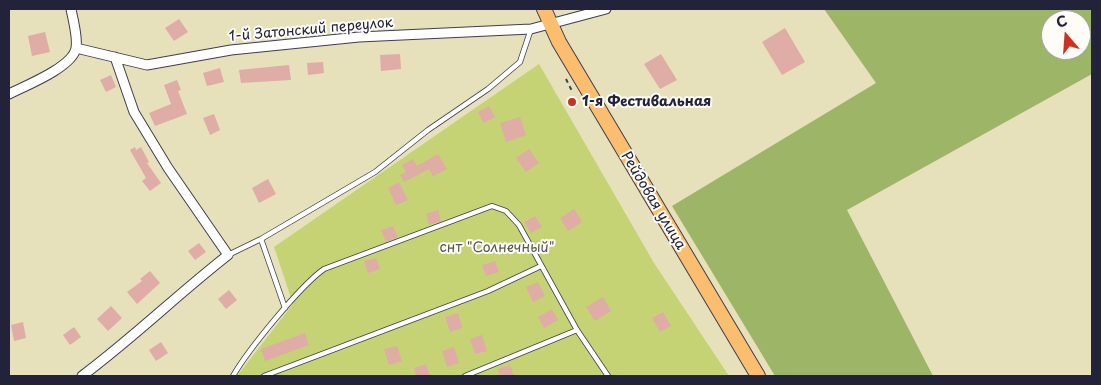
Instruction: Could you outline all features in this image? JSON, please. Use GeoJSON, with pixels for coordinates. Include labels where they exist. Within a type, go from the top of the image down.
{"type":"FeatureCollection","features":[{"type":"Feature","properties":{"kind":"main road","name":"Рейдовая улица"},"geometry":{"type":"LineString","coordinates":[[544,9],[589,94],[758,376]]}},
{"type":"Feature","properties":{"kind":"street"},"geometry":{"type":"LineString","coordinates":[[9,94],[62,65],[76,48],[71,9]]}},
{"type":"Feature","properties":{"kind":"street"},"geometry":{"type":"LineString","coordinates":[[551,25],[606,9]]}},
{"type":"Feature","properties":{"kind":"street","name":"1-й Затонский переулок"},"geometry":{"type":"LineString","coordinates":[[76,48],[147,65],[231,50],[359,36],[531,29]]}},
{"type":"Feature","properties":{"kind":"street"},"geometry":{"type":"LineString","coordinates":[[82,376],[108,357],[184,289],[228,255],[168,168],[134,112],[115,57]]}},
{"type":"Feature","properties":{"kind":"lane"},"geometry":{"type":"LineString","coordinates":[[228,255],[261,239],[375,172],[428,130],[488,89],[520,62],[531,29],[551,25]]}},
{"type":"Feature","properties":{"kind":"lane"},"geometry":{"type":"LineString","coordinates":[[233,376],[285,308],[315,275],[324,269],[492,206],[506,211],[519,225],[577,330],[608,376]]}},
{"type":"Feature","properties":{"kind":"lane"},"geometry":{"type":"LineString","coordinates":[[261,239],[285,308]]}},
{"type":"Feature","properties":{"kind":"lane"},"geometry":{"type":"LineString","coordinates":[[264,376],[488,291],[541,266]]}},
{"type":"Feature","properties":{"kind":"lane"},"geometry":{"type":"LineString","coordinates":[[465,376],[577,330]]}},
{"type":"Feature","properties":{"kind":"green space"},"geometry":{"type":"Polygon","coordinates":[[[824,9],[1092,9],[1092,74],[847,210],[933,376],[775,376],[672,206],[876,83],[824,9]]]}},
{"type":"Feature","properties":{"kind":"green space","name":"снт \"Солнечный\""},"geometry":{"type":"Polygon","coordinates":[[[539,64],[654,263],[729,376],[237,376],[293,304],[274,247],[539,64]]]}},
{"type":"Feature","properties":{"kind":"building"},"geometry":{"type":"Polygon","coordinates":[[[179,19],[188,32],[174,41],[165,28],[179,19]]]}},
{"type":"Feature","properties":{"kind":"building"},"geometry":{"type":"Polygon","coordinates":[[[785,28],[805,62],[782,75],[762,42],[785,28]]]}},
{"type":"Feature","properties":{"kind":"building"},"geometry":{"type":"Polygon","coordinates":[[[45,32],[50,52],[32,56],[28,36],[45,32]]]}},
{"type":"Feature","properties":{"kind":"building"},"geometry":{"type":"Polygon","coordinates":[[[400,54],[401,69],[381,71],[380,55],[400,54]]]}},
{"type":"Feature","properties":{"kind":"building"},"geometry":{"type":"Polygon","coordinates":[[[661,54],[677,80],[660,89],[644,64],[661,54]]]}},
{"type":"Feature","properties":{"kind":"building"},"geometry":{"type":"Polygon","coordinates":[[[323,62],[324,73],[308,75],[307,63],[323,62]]]}},
{"type":"Feature","properties":{"kind":"building"},"geometry":{"type":"Polygon","coordinates":[[[289,65],[291,80],[241,83],[239,70],[289,65]]]}},
{"type":"Feature","properties":{"kind":"building"},"geometry":{"type":"Polygon","coordinates":[[[220,68],[224,82],[207,86],[203,73],[220,68]]]}},
{"type":"Feature","properties":{"kind":"building"},"geometry":{"type":"Polygon","coordinates":[[[111,75],[116,87],[106,92],[100,80],[111,75]]]}},
{"type":"Feature","properties":{"kind":"building"},"geometry":{"type":"Polygon","coordinates":[[[177,80],[181,90],[178,91],[187,114],[155,126],[149,113],[171,104],[164,85],[177,80]]]}},
{"type":"Feature","properties":{"kind":"building"},"geometry":{"type":"Polygon","coordinates":[[[489,106],[495,117],[483,123],[478,112],[489,106]]]}},
{"type":"Feature","properties":{"kind":"building"},"geometry":{"type":"Polygon","coordinates":[[[214,114],[220,130],[210,135],[203,118],[214,114]]]}},
{"type":"Feature","properties":{"kind":"building"},"geometry":{"type":"Polygon","coordinates":[[[520,117],[526,135],[506,142],[500,123],[520,117]]]}},
{"type":"Feature","properties":{"kind":"building"},"geometry":{"type":"Polygon","coordinates":[[[135,147],[136,150],[141,147],[149,162],[147,163],[161,183],[150,191],[142,181],[146,178],[130,150],[135,147]]]}},
{"type":"Feature","properties":{"kind":"building"},"geometry":{"type":"Polygon","coordinates":[[[529,149],[539,163],[526,172],[516,158],[529,149]]]}},
{"type":"Feature","properties":{"kind":"building"},"geometry":{"type":"Polygon","coordinates":[[[438,154],[447,169],[433,176],[429,169],[404,182],[400,175],[406,172],[402,165],[413,159],[417,166],[438,154]]]}},
{"type":"Feature","properties":{"kind":"building"},"geometry":{"type":"Polygon","coordinates":[[[268,179],[276,194],[259,203],[252,188],[268,179]]]}},
{"type":"Feature","properties":{"kind":"building"},"geometry":{"type":"Polygon","coordinates":[[[399,182],[408,200],[396,205],[388,188],[399,182]]]}},
{"type":"Feature","properties":{"kind":"building"},"geometry":{"type":"Polygon","coordinates":[[[574,209],[582,222],[568,231],[560,218],[574,209]]]}},
{"type":"Feature","properties":{"kind":"building"},"geometry":{"type":"Polygon","coordinates":[[[438,210],[441,221],[429,225],[426,214],[438,210]]]}},
{"type":"Feature","properties":{"kind":"building"},"geometry":{"type":"Polygon","coordinates":[[[535,216],[542,227],[531,233],[524,222],[535,216]]]}},
{"type":"Feature","properties":{"kind":"building"},"geometry":{"type":"Polygon","coordinates":[[[393,226],[398,237],[386,242],[381,230],[393,226]]]}},
{"type":"Feature","properties":{"kind":"building"},"geometry":{"type":"Polygon","coordinates":[[[199,243],[206,252],[195,260],[188,251],[199,243]]]}},
{"type":"Feature","properties":{"kind":"building"},"geometry":{"type":"Polygon","coordinates":[[[376,258],[380,269],[368,273],[364,261],[376,258]]]}},
{"type":"Feature","properties":{"kind":"building"},"geometry":{"type":"Polygon","coordinates":[[[495,261],[499,272],[486,276],[482,265],[495,261]]]}},
{"type":"Feature","properties":{"kind":"building"},"geometry":{"type":"Polygon","coordinates":[[[150,271],[160,283],[137,304],[127,292],[142,281],[140,279],[150,271]]]}},
{"type":"Feature","properties":{"kind":"building"},"geometry":{"type":"Polygon","coordinates":[[[538,282],[545,296],[533,302],[526,287],[538,282]]]}},
{"type":"Feature","properties":{"kind":"building"},"geometry":{"type":"Polygon","coordinates":[[[229,290],[237,300],[226,309],[218,299],[229,290]]]}},
{"type":"Feature","properties":{"kind":"building"},"geometry":{"type":"Polygon","coordinates":[[[603,297],[611,311],[595,321],[586,307],[603,297]]]}},
{"type":"Feature","properties":{"kind":"building"},"geometry":{"type":"Polygon","coordinates":[[[111,306],[122,318],[108,331],[97,319],[111,306]]]}},
{"type":"Feature","properties":{"kind":"building"},"geometry":{"type":"Polygon","coordinates":[[[552,309],[558,320],[544,328],[538,317],[552,309]]]}},
{"type":"Feature","properties":{"kind":"building"},"geometry":{"type":"Polygon","coordinates":[[[663,312],[671,326],[660,332],[652,318],[663,312]]]}},
{"type":"Feature","properties":{"kind":"building"},"geometry":{"type":"Polygon","coordinates":[[[458,313],[462,328],[450,332],[445,317],[458,313]]]}},
{"type":"Feature","properties":{"kind":"building"},"geometry":{"type":"Polygon","coordinates":[[[23,322],[26,338],[14,341],[11,325],[23,322]]]}},
{"type":"Feature","properties":{"kind":"building"},"geometry":{"type":"Polygon","coordinates":[[[74,327],[81,337],[70,345],[63,335],[74,327]]]}},
{"type":"Feature","properties":{"kind":"building"},"geometry":{"type":"Polygon","coordinates":[[[305,333],[309,345],[265,361],[261,349],[305,333]]]}},
{"type":"Feature","properties":{"kind":"building"},"geometry":{"type":"Polygon","coordinates":[[[482,335],[487,351],[475,354],[470,339],[482,335]]]}},
{"type":"Feature","properties":{"kind":"building"},"geometry":{"type":"Polygon","coordinates":[[[161,342],[168,353],[156,361],[149,350],[161,342]]]}},
{"type":"Feature","properties":{"kind":"building"},"geometry":{"type":"Polygon","coordinates":[[[397,346],[402,361],[389,365],[384,349],[397,346]]]}},
{"type":"Feature","properties":{"kind":"building"},"geometry":{"type":"Polygon","coordinates":[[[454,347],[459,363],[447,367],[442,351],[454,347]]]}},
{"type":"Feature","properties":{"kind":"building"},"geometry":{"type":"Polygon","coordinates":[[[426,364],[430,376],[416,376],[414,368],[426,364]]]}},
{"type":"Feature","properties":{"kind":"building"},"geometry":{"type":"Polygon","coordinates":[[[510,365],[514,376],[500,376],[498,369],[510,365]]]}},
{"type":"Feature","properties":{"kind":"place","name":"1-я Фестивальная"},"geometry":{"type":"Point","coordinates":[572,102]}}]}
